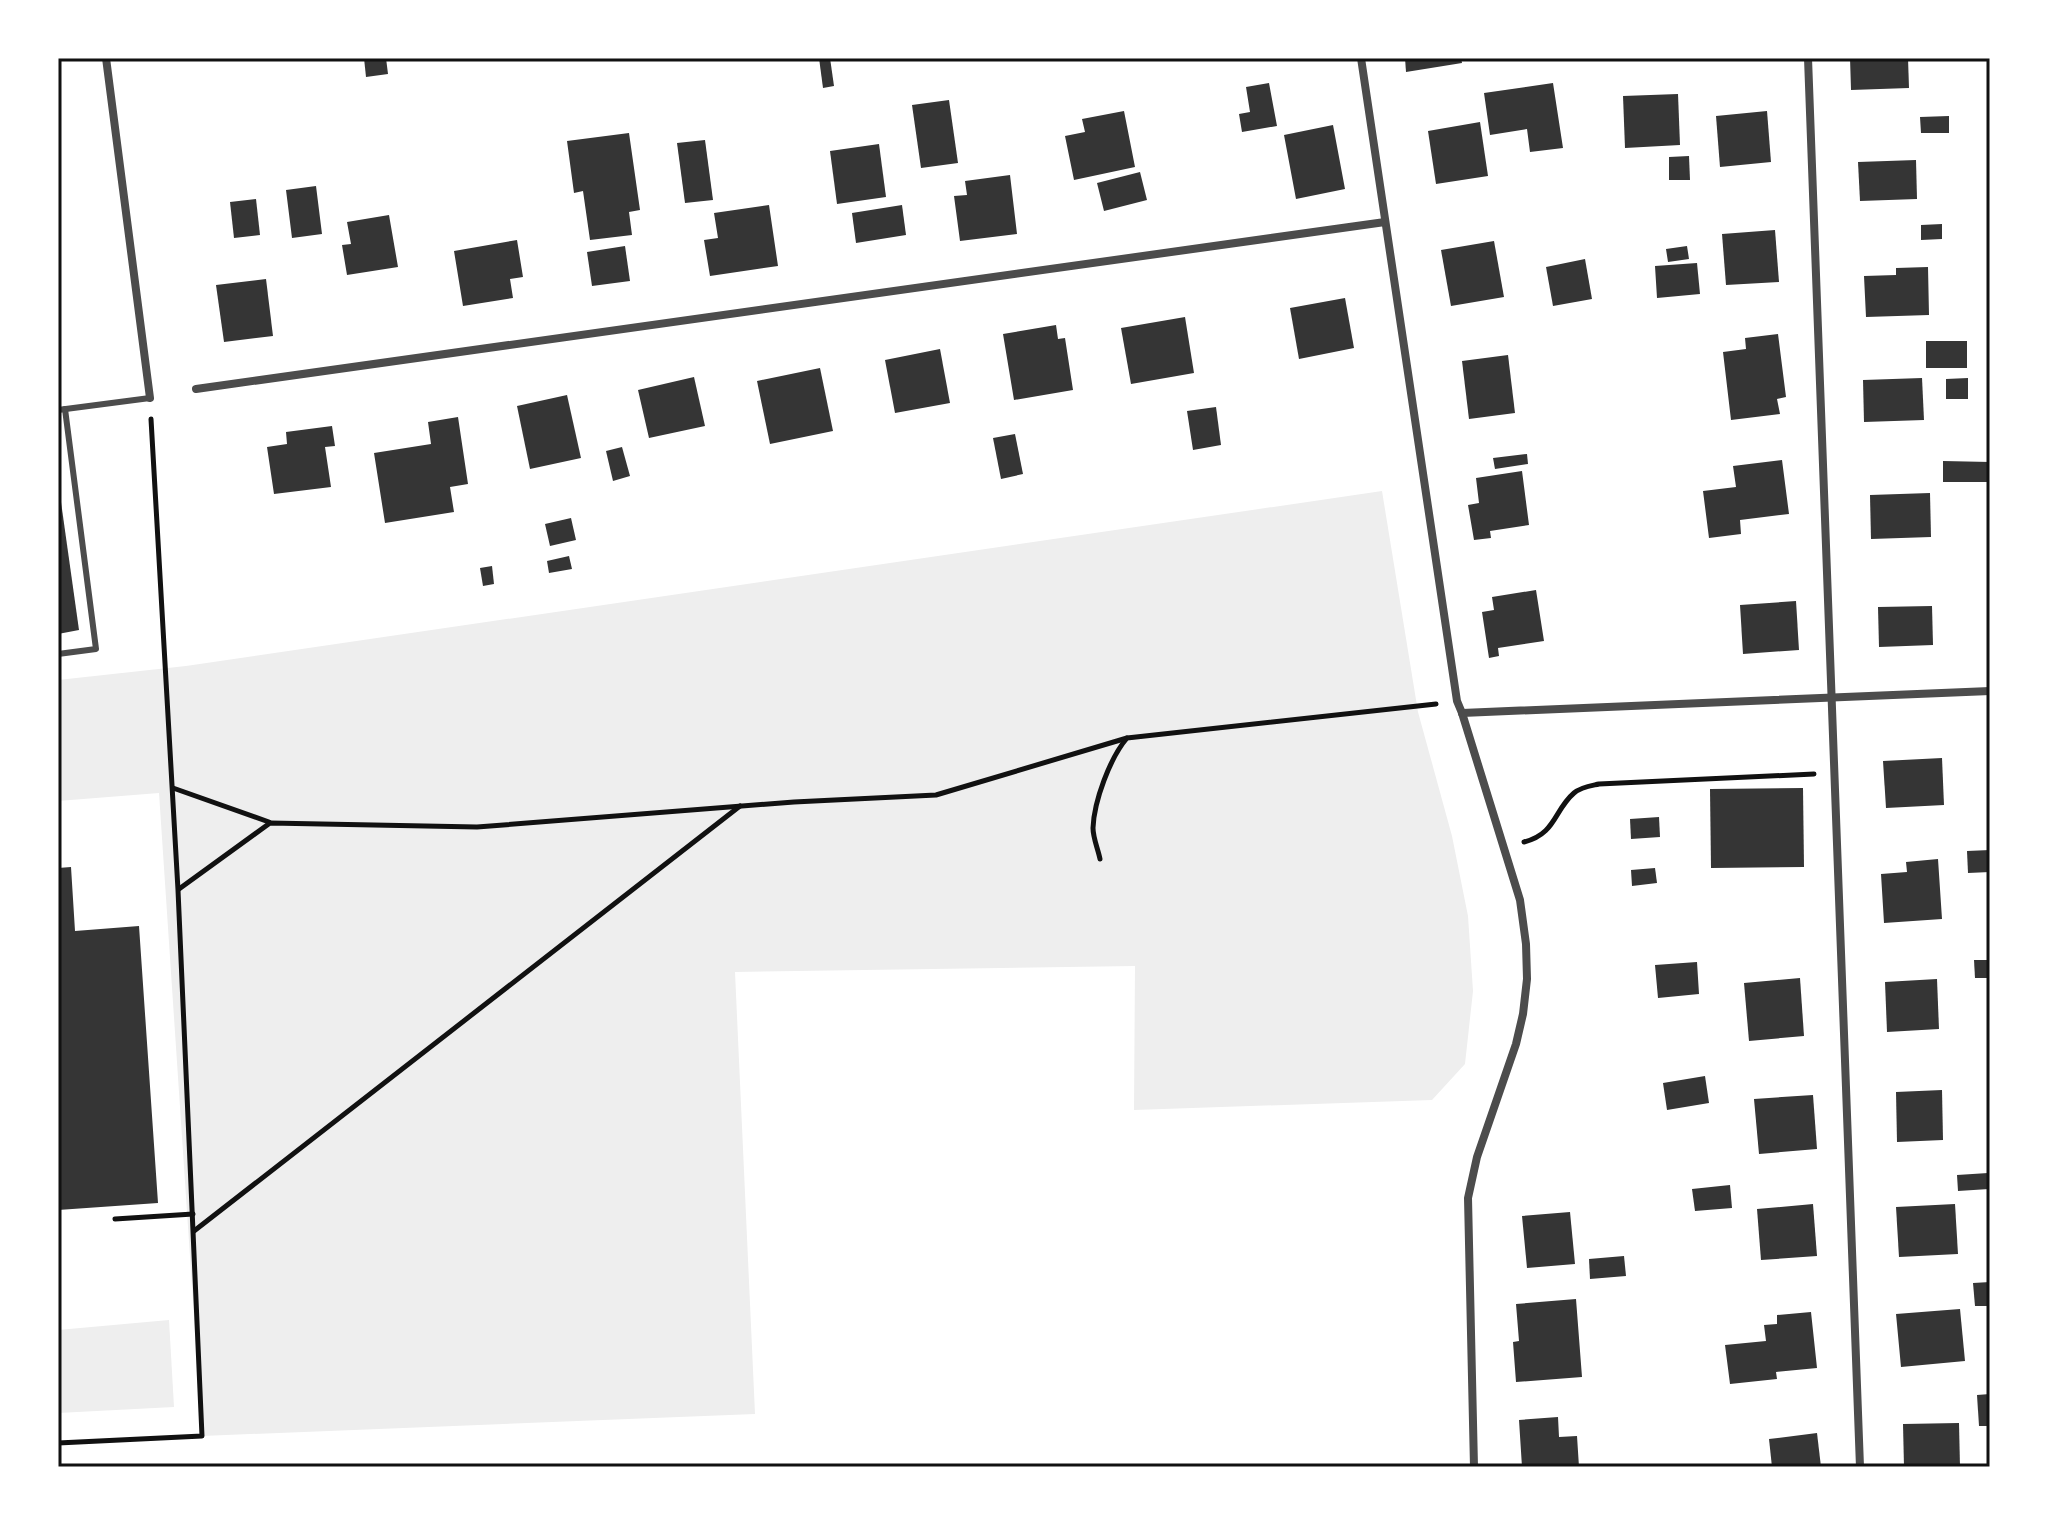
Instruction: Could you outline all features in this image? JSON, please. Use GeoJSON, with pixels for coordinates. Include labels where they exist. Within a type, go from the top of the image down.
{"type":"FeatureCollection","features":[{"type":"Feature","properties":{"kind":"street"},"geometry":{"type":"LineString","coordinates":[[106,58],[150,398]]}},
{"type":"Feature","properties":{"kind":"street"},"geometry":{"type":"LineString","coordinates":[[1361,58],[1457,701],[1520,900],[1526,944],[1527,979],[1523,1014],[1516,1044],[1477,1157],[1468,1198],[1474,1467]]}},
{"type":"Feature","properties":{"kind":"street"},"geometry":{"type":"LineString","coordinates":[[1808,58],[1860,1467]]}},
{"type":"Feature","properties":{"kind":"street"},"geometry":{"type":"LineString","coordinates":[[196,389],[1385,222]]}},
{"type":"Feature","properties":{"kind":"street"},"geometry":{"type":"LineString","coordinates":[[1462,713],[1990,691]]}},
{"type":"Feature","properties":{"kind":"lane"},"geometry":{"type":"LineString","coordinates":[[58,654],[96,649],[62,410],[150,398]]}},
{"type":"Feature","properties":{"kind":"path"},"geometry":{"type":"LineString","coordinates":[[58,1443],[202,1436],[173,788],[150,398]]}},
{"type":"Feature","properties":{"kind":"path"},"geometry":{"type":"LineString","coordinates":[[173,788],[270,823],[477,827],[741,806],[936,795],[1127,738],[1457,701]]}},
{"type":"Feature","properties":{"kind":"path"},"geometry":{"type":"LineString","coordinates":[[1100,859],[1093,828],[1097,808],[1109,765],[1127,738]]}},
{"type":"Feature","properties":{"kind":"path"},"geometry":{"type":"LineString","coordinates":[[1504,848],[1533,840],[1548,829],[1572,794],[1585,787],[1835,773]]}},
{"type":"Feature","properties":{"kind":"path"},"geometry":{"type":"LineString","coordinates":[[194,1231],[741,806]]}},
{"type":"Feature","properties":{"kind":"path"},"geometry":{"type":"LineString","coordinates":[[178,890],[270,823]]}},
{"type":"Feature","properties":{"kind":"path"},"geometry":{"type":"LineString","coordinates":[[115,1219],[193,1214]]}},
{"type":"Feature","properties":{"kind":"shaded area"},"geometry":{"type":"Polygon","coordinates":[[[1382,491],[1418,712],[1452,836],[1468,916],[1473,991],[1465,1064],[1432,1100],[1134,1110],[1135,966],[735,972],[755,1414],[202,1436],[159,793],[58,801],[58,680],[186,666],[1382,491]]]}},
{"type":"Feature","properties":{"kind":"shaded area"},"geometry":{"type":"Polygon","coordinates":[[[169,1320],[174,1407],[58,1413],[58,1330],[169,1320]]]}},
{"type":"Feature","properties":{"kind":"building"},"geometry":{"type":"Polygon","coordinates":[[[364,58],[386,58],[388,74],[366,77],[364,58]]]}},
{"type":"Feature","properties":{"kind":"building"},"geometry":{"type":"Polygon","coordinates":[[[819,58],[830,58],[834,86],[823,88],[819,58]]]}},
{"type":"Feature","properties":{"kind":"building"},"geometry":{"type":"Polygon","coordinates":[[[1405,58],[1461,58],[1462,63],[1406,72],[1405,58]]]}},
{"type":"Feature","properties":{"kind":"building"},"geometry":{"type":"Polygon","coordinates":[[[1850,58],[1908,58],[1909,88],[1851,90],[1850,58]]]}},
{"type":"Feature","properties":{"kind":"building"},"geometry":{"type":"Polygon","coordinates":[[[1269,83],[1277,126],[1242,132],[1239,114],[1250,112],[1246,87],[1269,83]]]}},
{"type":"Feature","properties":{"kind":"building"},"geometry":{"type":"Polygon","coordinates":[[[1553,83],[1563,148],[1530,152],[1527,129],[1490,135],[1484,93],[1553,83]]]}},
{"type":"Feature","properties":{"kind":"building"},"geometry":{"type":"Polygon","coordinates":[[[1678,94],[1680,145],[1625,148],[1623,96],[1678,94]]]}},
{"type":"Feature","properties":{"kind":"building"},"geometry":{"type":"Polygon","coordinates":[[[949,100],[958,163],[921,168],[912,105],[949,100]]]}},
{"type":"Feature","properties":{"kind":"building"},"geometry":{"type":"Polygon","coordinates":[[[1124,111],[1135,167],[1074,180],[1065,136],[1085,132],[1082,119],[1124,111]]]}},
{"type":"Feature","properties":{"kind":"building"},"geometry":{"type":"Polygon","coordinates":[[[1767,111],[1771,162],[1720,167],[1716,116],[1767,111]]]}},
{"type":"Feature","properties":{"kind":"building"},"geometry":{"type":"Polygon","coordinates":[[[1949,116],[1949,133],[1921,133],[1920,117],[1949,116]]]}},
{"type":"Feature","properties":{"kind":"building"},"geometry":{"type":"Polygon","coordinates":[[[1480,122],[1488,176],[1436,184],[1428,131],[1480,122]]]}},
{"type":"Feature","properties":{"kind":"building"},"geometry":{"type":"Polygon","coordinates":[[[1333,125],[1345,189],[1296,199],[1284,135],[1333,125]]]}},
{"type":"Feature","properties":{"kind":"building"},"geometry":{"type":"Polygon","coordinates":[[[629,133],[640,210],[629,212],[632,235],[590,240],[583,191],[574,193],[567,141],[629,133]]]}},
{"type":"Feature","properties":{"kind":"building"},"geometry":{"type":"Polygon","coordinates":[[[705,140],[713,200],[685,203],[677,143],[705,140]]]}},
{"type":"Feature","properties":{"kind":"building"},"geometry":{"type":"Polygon","coordinates":[[[879,144],[886,197],[837,204],[830,151],[879,144]]]}},
{"type":"Feature","properties":{"kind":"building"},"geometry":{"type":"Polygon","coordinates":[[[1689,156],[1690,180],[1669,180],[1669,157],[1689,156]]]}},
{"type":"Feature","properties":{"kind":"building"},"geometry":{"type":"Polygon","coordinates":[[[1916,160],[1917,199],[1860,201],[1858,162],[1916,160]]]}},
{"type":"Feature","properties":{"kind":"building"},"geometry":{"type":"Polygon","coordinates":[[[1140,172],[1147,200],[1104,211],[1097,183],[1140,172]]]}},
{"type":"Feature","properties":{"kind":"building"},"geometry":{"type":"Polygon","coordinates":[[[1010,175],[1017,234],[960,241],[954,196],[967,195],[965,181],[1010,175]]]}},
{"type":"Feature","properties":{"kind":"building"},"geometry":{"type":"Polygon","coordinates":[[[316,186],[322,234],[292,238],[286,190],[316,186]]]}},
{"type":"Feature","properties":{"kind":"building"},"geometry":{"type":"Polygon","coordinates":[[[256,199],[260,235],[234,238],[230,202],[256,199]]]}},
{"type":"Feature","properties":{"kind":"building"},"geometry":{"type":"Polygon","coordinates":[[[769,205],[778,266],[710,276],[704,240],[718,238],[714,213],[769,205]]]}},
{"type":"Feature","properties":{"kind":"building"},"geometry":{"type":"Polygon","coordinates":[[[902,205],[906,235],[856,243],[852,213],[902,205]]]}},
{"type":"Feature","properties":{"kind":"building"},"geometry":{"type":"Polygon","coordinates":[[[389,215],[398,267],[347,275],[342,245],[351,244],[347,222],[389,215]]]}},
{"type":"Feature","properties":{"kind":"building"},"geometry":{"type":"Polygon","coordinates":[[[1942,224],[1942,239],[1921,240],[1921,225],[1942,224]]]}},
{"type":"Feature","properties":{"kind":"building"},"geometry":{"type":"Polygon","coordinates":[[[1775,230],[1779,282],[1726,285],[1722,234],[1775,230]]]}},
{"type":"Feature","properties":{"kind":"building"},"geometry":{"type":"Polygon","coordinates":[[[517,240],[523,277],[510,279],[513,298],[463,306],[454,251],[517,240]]]}},
{"type":"Feature","properties":{"kind":"building"},"geometry":{"type":"Polygon","coordinates":[[[1494,241],[1504,297],[1451,306],[1441,250],[1494,241]]]}},
{"type":"Feature","properties":{"kind":"building"},"geometry":{"type":"Polygon","coordinates":[[[625,246],[630,281],[592,286],[587,252],[625,246]]]}},
{"type":"Feature","properties":{"kind":"building"},"geometry":{"type":"Polygon","coordinates":[[[1687,246],[1689,259],[1668,262],[1666,249],[1687,246]]]}},
{"type":"Feature","properties":{"kind":"building"},"geometry":{"type":"Polygon","coordinates":[[[1585,259],[1592,299],[1553,306],[1546,267],[1585,259]]]}},
{"type":"Feature","properties":{"kind":"building"},"geometry":{"type":"Polygon","coordinates":[[[1697,263],[1700,294],[1657,298],[1655,266],[1697,263]]]}},
{"type":"Feature","properties":{"kind":"building"},"geometry":{"type":"Polygon","coordinates":[[[1928,267],[1929,315],[1866,317],[1864,276],[1896,275],[1896,268],[1928,267]]]}},
{"type":"Feature","properties":{"kind":"building"},"geometry":{"type":"Polygon","coordinates":[[[266,279],[273,336],[224,342],[216,285],[266,279]]]}},
{"type":"Feature","properties":{"kind":"building"},"geometry":{"type":"Polygon","coordinates":[[[1345,298],[1354,348],[1299,359],[1290,308],[1345,298]]]}},
{"type":"Feature","properties":{"kind":"building"},"geometry":{"type":"Polygon","coordinates":[[[1185,317],[1194,373],[1131,384],[1121,328],[1185,317]]]}},
{"type":"Feature","properties":{"kind":"building"},"geometry":{"type":"Polygon","coordinates":[[[1056,325],[1058,339],[1065,338],[1073,390],[1014,400],[1003,334],[1056,325]]]}},
{"type":"Feature","properties":{"kind":"building"},"geometry":{"type":"Polygon","coordinates":[[[1778,334],[1786,397],[1777,399],[1780,414],[1731,420],[1723,352],[1746,349],[1745,338],[1778,334]]]}},
{"type":"Feature","properties":{"kind":"building"},"geometry":{"type":"Polygon","coordinates":[[[1926,341],[1967,341],[1967,368],[1926,368],[1926,341]]]}},
{"type":"Feature","properties":{"kind":"building"},"geometry":{"type":"Polygon","coordinates":[[[940,349],[950,403],[895,413],[885,360],[940,349]]]}},
{"type":"Feature","properties":{"kind":"building"},"geometry":{"type":"Polygon","coordinates":[[[1508,355],[1515,413],[1469,419],[1462,361],[1508,355]]]}},
{"type":"Feature","properties":{"kind":"building"},"geometry":{"type":"Polygon","coordinates":[[[820,368],[833,431],[770,444],[757,381],[820,368]]]}},
{"type":"Feature","properties":{"kind":"building"},"geometry":{"type":"Polygon","coordinates":[[[694,377],[705,426],[649,438],[638,390],[694,377]]]}},
{"type":"Feature","properties":{"kind":"building"},"geometry":{"type":"Polygon","coordinates":[[[1922,378],[1924,420],[1864,422],[1863,380],[1922,378]]]}},
{"type":"Feature","properties":{"kind":"building"},"geometry":{"type":"Polygon","coordinates":[[[1968,378],[1968,399],[1946,399],[1946,379],[1968,378]]]}},
{"type":"Feature","properties":{"kind":"building"},"geometry":{"type":"Polygon","coordinates":[[[567,395],[581,458],[530,469],[517,406],[567,395]]]}},
{"type":"Feature","properties":{"kind":"building"},"geometry":{"type":"Polygon","coordinates":[[[1216,407],[1221,445],[1193,450],[1187,411],[1216,407]]]}},
{"type":"Feature","properties":{"kind":"building"},"geometry":{"type":"Polygon","coordinates":[[[458,417],[468,484],[450,487],[454,512],[385,523],[374,453],[431,444],[428,422],[458,417]]]}},
{"type":"Feature","properties":{"kind":"building"},"geometry":{"type":"Polygon","coordinates":[[[332,426],[335,446],[325,447],[331,487],[274,494],[267,447],[287,444],[286,432],[332,426]]]}},
{"type":"Feature","properties":{"kind":"building"},"geometry":{"type":"Polygon","coordinates":[[[1015,434],[1023,474],[1001,479],[993,438],[1015,434]]]}},
{"type":"Feature","properties":{"kind":"building"},"geometry":{"type":"Polygon","coordinates":[[[622,447],[630,476],[613,481],[606,451],[622,447]]]}},
{"type":"Feature","properties":{"kind":"building"},"geometry":{"type":"Polygon","coordinates":[[[1527,454],[1528,464],[1495,469],[1493,458],[1527,454]]]}},
{"type":"Feature","properties":{"kind":"building"},"geometry":{"type":"Polygon","coordinates":[[[1782,460],[1789,514],[1740,520],[1741,534],[1709,538],[1703,491],[1736,487],[1733,466],[1782,460]]]}},
{"type":"Feature","properties":{"kind":"building"},"geometry":{"type":"Polygon","coordinates":[[[1943,461],[1990,462],[1990,482],[1943,482],[1943,461]]]}},
{"type":"Feature","properties":{"kind":"building"},"geometry":{"type":"Polygon","coordinates":[[[1522,471],[1529,525],[1490,531],[1491,538],[1474,540],[1468,505],[1479,503],[1476,478],[1522,471]]]}},
{"type":"Feature","properties":{"kind":"building"},"geometry":{"type":"Polygon","coordinates":[[[1930,493],[1931,537],[1871,539],[1870,495],[1930,493]]]}},
{"type":"Feature","properties":{"kind":"building"},"geometry":{"type":"Polygon","coordinates":[[[58,495],[79,630],[58,634],[58,495]]]}},
{"type":"Feature","properties":{"kind":"building"},"geometry":{"type":"Polygon","coordinates":[[[571,518],[576,540],[550,546],[545,524],[571,518]]]}},
{"type":"Feature","properties":{"kind":"building"},"geometry":{"type":"Polygon","coordinates":[[[569,556],[572,569],[549,573],[547,561],[569,556]]]}},
{"type":"Feature","properties":{"kind":"building"},"geometry":{"type":"Polygon","coordinates":[[[492,566],[494,584],[483,586],[480,568],[492,566]]]}},
{"type":"Feature","properties":{"kind":"building"},"geometry":{"type":"Polygon","coordinates":[[[1536,590],[1544,641],[1498,648],[1499,656],[1489,658],[1482,612],[1494,610],[1492,597],[1536,590]]]}},
{"type":"Feature","properties":{"kind":"building"},"geometry":{"type":"Polygon","coordinates":[[[1796,601],[1799,650],[1743,654],[1740,605],[1796,601]]]}},
{"type":"Feature","properties":{"kind":"building"},"geometry":{"type":"Polygon","coordinates":[[[1932,606],[1933,645],[1879,647],[1878,607],[1932,606]]]}},
{"type":"Feature","properties":{"kind":"building"},"geometry":{"type":"Polygon","coordinates":[[[1942,758],[1944,805],[1886,808],[1883,761],[1942,758]]]}},
{"type":"Feature","properties":{"kind":"building"},"geometry":{"type":"Polygon","coordinates":[[[1803,788],[1804,867],[1711,868],[1710,789],[1803,788]]]}},
{"type":"Feature","properties":{"kind":"building"},"geometry":{"type":"Polygon","coordinates":[[[1659,817],[1660,837],[1631,839],[1630,819],[1659,817]]]}},
{"type":"Feature","properties":{"kind":"building"},"geometry":{"type":"Polygon","coordinates":[[[1990,850],[1990,872],[1968,873],[1967,851],[1990,850]]]}},
{"type":"Feature","properties":{"kind":"building"},"geometry":{"type":"Polygon","coordinates":[[[1938,859],[1942,919],[1884,923],[1881,874],[1907,872],[1906,862],[1938,859]]]}},
{"type":"Feature","properties":{"kind":"building"},"geometry":{"type":"Polygon","coordinates":[[[71,867],[75,931],[139,926],[158,1203],[58,1210],[58,868],[71,867]]]}},
{"type":"Feature","properties":{"kind":"building"},"geometry":{"type":"Polygon","coordinates":[[[1655,868],[1657,883],[1632,886],[1631,870],[1655,868]]]}},
{"type":"Feature","properties":{"kind":"building"},"geometry":{"type":"Polygon","coordinates":[[[1974,960],[1990,960],[1990,978],[1975,978],[1974,960]]]}},
{"type":"Feature","properties":{"kind":"building"},"geometry":{"type":"Polygon","coordinates":[[[1697,962],[1699,994],[1658,998],[1655,965],[1697,962]]]}},
{"type":"Feature","properties":{"kind":"building"},"geometry":{"type":"Polygon","coordinates":[[[1800,978],[1804,1036],[1749,1041],[1744,983],[1800,978]]]}},
{"type":"Feature","properties":{"kind":"building"},"geometry":{"type":"Polygon","coordinates":[[[1937,979],[1939,1029],[1887,1032],[1885,982],[1937,979]]]}},
{"type":"Feature","properties":{"kind":"building"},"geometry":{"type":"Polygon","coordinates":[[[1705,1076],[1709,1103],[1667,1110],[1663,1083],[1705,1076]]]}},
{"type":"Feature","properties":{"kind":"building"},"geometry":{"type":"Polygon","coordinates":[[[1942,1090],[1943,1140],[1897,1142],[1896,1092],[1942,1090]]]}},
{"type":"Feature","properties":{"kind":"building"},"geometry":{"type":"Polygon","coordinates":[[[1813,1095],[1817,1149],[1759,1154],[1754,1099],[1813,1095]]]}},
{"type":"Feature","properties":{"kind":"building"},"geometry":{"type":"Polygon","coordinates":[[[1988,1173],[1989,1189],[1958,1191],[1957,1175],[1988,1173]]]}},
{"type":"Feature","properties":{"kind":"building"},"geometry":{"type":"Polygon","coordinates":[[[1730,1185],[1732,1208],[1695,1211],[1692,1189],[1730,1185]]]}},
{"type":"Feature","properties":{"kind":"building"},"geometry":{"type":"Polygon","coordinates":[[[1813,1204],[1817,1256],[1761,1260],[1757,1209],[1813,1204]]]}},
{"type":"Feature","properties":{"kind":"building"},"geometry":{"type":"Polygon","coordinates":[[[1955,1204],[1958,1254],[1899,1257],[1896,1207],[1955,1204]]]}},
{"type":"Feature","properties":{"kind":"building"},"geometry":{"type":"Polygon","coordinates":[[[1570,1212],[1575,1264],[1527,1268],[1522,1216],[1570,1212]]]}},
{"type":"Feature","properties":{"kind":"building"},"geometry":{"type":"Polygon","coordinates":[[[1624,1256],[1626,1276],[1590,1279],[1589,1259],[1624,1256]]]}},
{"type":"Feature","properties":{"kind":"building"},"geometry":{"type":"Polygon","coordinates":[[[1990,1282],[1990,1306],[1975,1306],[1973,1283],[1990,1282]]]}},
{"type":"Feature","properties":{"kind":"building"},"geometry":{"type":"Polygon","coordinates":[[[1576,1299],[1582,1377],[1516,1382],[1513,1342],[1519,1341],[1516,1304],[1576,1299]]]}},
{"type":"Feature","properties":{"kind":"building"},"geometry":{"type":"Polygon","coordinates":[[[1960,1309],[1965,1361],[1901,1367],[1896,1314],[1960,1309]]]}},
{"type":"Feature","properties":{"kind":"building"},"geometry":{"type":"Polygon","coordinates":[[[1811,1312],[1817,1368],[1776,1372],[1777,1379],[1730,1384],[1725,1345],[1766,1341],[1764,1325],[1777,1324],[1777,1315],[1811,1312]]]}},
{"type":"Feature","properties":{"kind":"building"},"geometry":{"type":"Polygon","coordinates":[[[1990,1394],[1990,1426],[1979,1426],[1977,1395],[1990,1394]]]}},
{"type":"Feature","properties":{"kind":"building"},"geometry":{"type":"Polygon","coordinates":[[[1558,1417],[1559,1437],[1577,1436],[1579,1467],[1522,1467],[1519,1420],[1558,1417]]]}},
{"type":"Feature","properties":{"kind":"building"},"geometry":{"type":"Polygon","coordinates":[[[1959,1423],[1960,1467],[1904,1467],[1903,1424],[1959,1423]]]}},
{"type":"Feature","properties":{"kind":"building"},"geometry":{"type":"Polygon","coordinates":[[[1817,1433],[1821,1467],[1772,1467],[1769,1439],[1817,1433]]]}}]}
